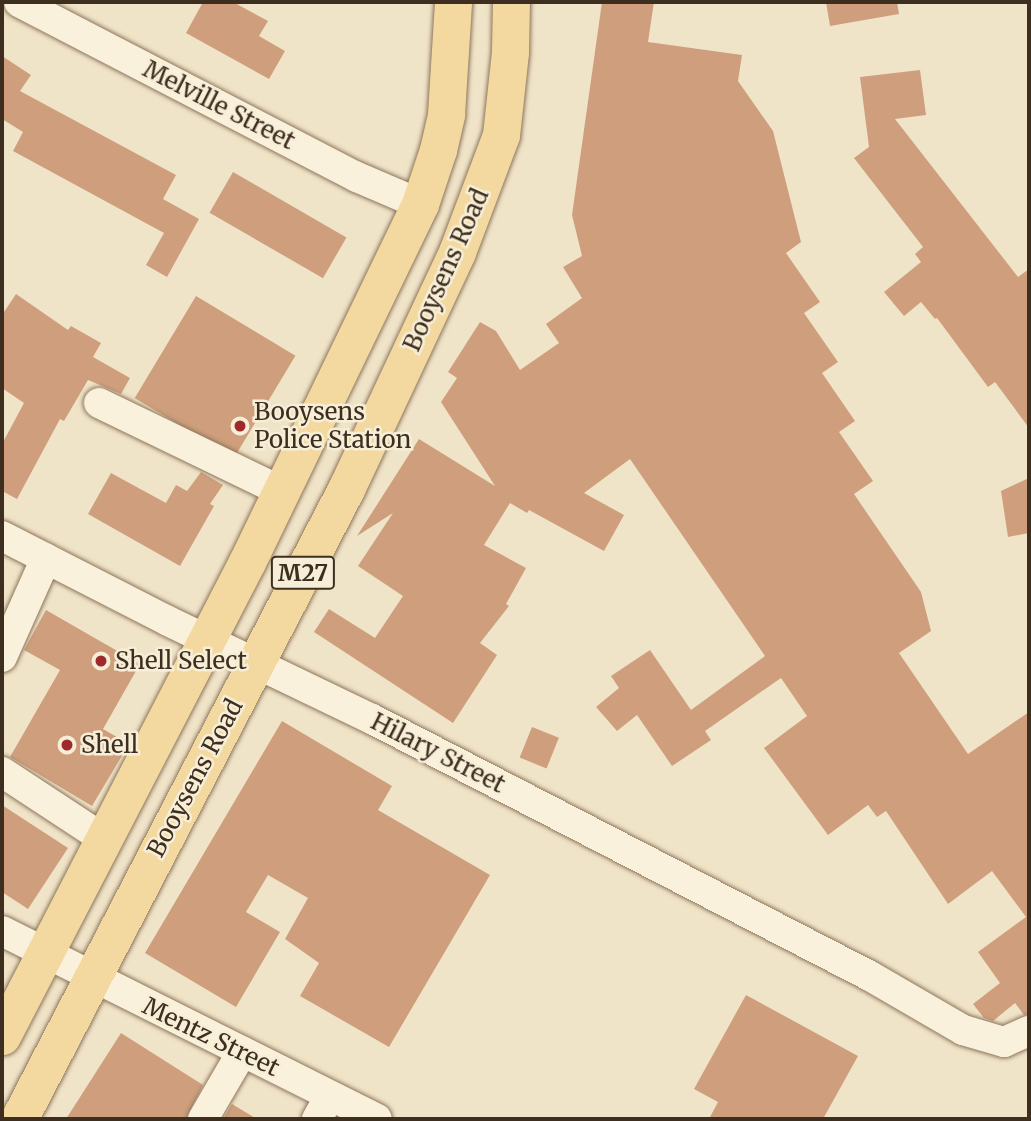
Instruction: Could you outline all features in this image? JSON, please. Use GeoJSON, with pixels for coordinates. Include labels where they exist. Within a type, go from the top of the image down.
{"type":"FeatureCollection","features":[{"type":"Feature","properties":{"kind":"main road","name":"Booysens Road"},"geometry":{"type":"LineString","coordinates":[[2,1036],[281,491],[420,204],[438,150],[446,114],[453,2]]}},
{"type":"Feature","properties":{"kind":"main road","name":"Booysens Road"},"geometry":{"type":"LineString","coordinates":[[19,1119],[90,977],[347,487],[457,252],[501,135],[510,52],[511,2]]}},
{"type":"Feature","properties":{"kind":"street","name":"Melville Street"},"geometry":{"type":"LineString","coordinates":[[19,2],[358,177],[420,204]]}},
{"type":"Feature","properties":{"kind":"street"},"geometry":{"type":"LineString","coordinates":[[99,403],[281,491]]}},
{"type":"Feature","properties":{"kind":"street","name":"Hilary Street"},"geometry":{"type":"LineString","coordinates":[[2,536],[384,725],[870,976],[963,1030],[1004,1042],[1029,1031]]}},
{"type":"Feature","properties":{"kind":"street"},"geometry":{"type":"LineString","coordinates":[[2,657],[46,558]]}},
{"type":"Feature","properties":{"kind":"street"},"geometry":{"type":"LineString","coordinates":[[2,772],[104,839]]}},
{"type":"Feature","properties":{"kind":"street","name":"Mentz Street"},"geometry":{"type":"LineString","coordinates":[[2,931],[44,955],[242,1052],[324,1107],[377,1119]]}},
{"type":"Feature","properties":{"kind":"street"},"geometry":{"type":"LineString","coordinates":[[203,1119],[242,1052]]}},
{"type":"Feature","properties":{"kind":"building"},"geometry":{"type":"Polygon","coordinates":[[[203,2],[233,2],[268,21],[259,36],[285,51],[269,79],[186,33],[203,2]]]}},
{"type":"Feature","properties":{"kind":"building"},"geometry":{"type":"Polygon","coordinates":[[[602,2],[654,2],[648,42],[742,55],[738,81],[773,131],[801,242],[786,253],[820,302],[804,313],[838,362],[822,373],[855,421],[839,432],[873,481],[854,494],[921,592],[931,631],[899,653],[968,754],[1029,712],[1029,1014],[1024,1015],[1015,1003],[993,1021],[984,1018],[973,1004],[1000,983],[978,952],[1026,917],[992,871],[948,904],[886,811],[877,817],[868,805],[828,835],[764,748],[807,716],[781,678],[705,731],[711,740],[672,766],[637,715],[617,731],[596,707],[619,688],[611,676],[650,650],[691,710],[765,656],[630,459],[584,493],[624,515],[604,551],[529,510],[527,513],[510,503],[484,545],[526,568],[506,604],[509,606],[480,643],[497,655],[453,723],[314,632],[329,609],[375,638],[403,596],[358,566],[393,513],[357,536],[419,439],[495,486],[441,402],[457,378],[448,372],[480,322],[496,331],[520,370],[559,343],[546,324],[582,298],[563,267],[582,256],[572,215],[602,2]]]}},
{"type":"Feature","properties":{"kind":"building"},"geometry":{"type":"Polygon","coordinates":[[[826,2],[897,2],[899,14],[830,26],[826,2]]]}},
{"type":"Feature","properties":{"kind":"building"},"geometry":{"type":"Polygon","coordinates":[[[2,56],[31,75],[20,91],[176,175],[163,199],[199,219],[167,277],[146,265],[164,233],[13,151],[23,132],[2,119],[2,56]]]}},
{"type":"Feature","properties":{"kind":"building"},"geometry":{"type":"Polygon","coordinates":[[[920,70],[926,115],[895,119],[1018,277],[1029,269],[1029,428],[995,382],[988,387],[937,318],[935,319],[921,302],[904,316],[884,292],[921,262],[915,254],[923,247],[854,158],[869,147],[860,77],[920,70]]]}},
{"type":"Feature","properties":{"kind":"building"},"geometry":{"type":"Polygon","coordinates":[[[233,172],[346,238],[323,278],[210,213],[233,172]]]}},
{"type":"Feature","properties":{"kind":"building"},"geometry":{"type":"Polygon","coordinates":[[[16,294],[68,330],[71,326],[101,343],[93,357],[130,378],[121,394],[88,380],[64,421],[60,419],[17,499],[2,491],[2,444],[24,403],[2,388],[2,315],[16,294]]]}},
{"type":"Feature","properties":{"kind":"building"},"geometry":{"type":"Polygon","coordinates":[[[196,296],[295,356],[234,458],[135,398],[196,296]]]}},
{"type":"Feature","properties":{"kind":"building"},"geometry":{"type":"Polygon","coordinates":[[[201,472],[223,485],[210,504],[214,506],[180,566],[88,514],[111,473],[166,503],[176,485],[187,491],[201,472]]]}},
{"type":"Feature","properties":{"kind":"building"},"geometry":{"type":"Polygon","coordinates":[[[1029,478],[1029,533],[1008,537],[1001,491],[1029,478]]]}},
{"type":"Feature","properties":{"kind":"building"},"geometry":{"type":"Polygon","coordinates":[[[46,610],[140,664],[103,729],[129,744],[92,806],[10,757],[60,670],[24,650],[46,610]]]}},
{"type":"Feature","properties":{"kind":"building"},"geometry":{"type":"Polygon","coordinates":[[[282,721],[392,786],[378,810],[490,875],[389,1047],[300,996],[319,963],[285,939],[308,898],[268,875],[246,912],[280,932],[236,1007],[145,953],[282,721]]]}},
{"type":"Feature","properties":{"kind":"building"},"geometry":{"type":"Polygon","coordinates":[[[532,727],[559,738],[547,768],[520,758],[532,727]]]}},
{"type":"Feature","properties":{"kind":"building"},"geometry":{"type":"Polygon","coordinates":[[[2,805],[68,848],[28,909],[2,892],[2,805]]]}},
{"type":"Feature","properties":{"kind":"building"},"geometry":{"type":"Polygon","coordinates":[[[746,995],[858,1056],[823,1119],[709,1119],[718,1102],[694,1089],[746,995]]]}},
{"type":"Feature","properties":{"kind":"building"},"geometry":{"type":"Polygon","coordinates":[[[121,1033],[203,1085],[186,1119],[66,1119],[121,1033]]]}},
{"type":"Feature","properties":{"kind":"building"},"geometry":{"type":"Polygon","coordinates":[[[232,1104],[257,1119],[223,1119],[232,1104]]]}},
{"type":"Feature","properties":{"kind":"place","name":"Booysens Police Station"},"geometry":{"type":"Point","coordinates":[240,426]}},
{"type":"Feature","properties":{"kind":"place","name":"Shell Select"},"geometry":{"type":"Point","coordinates":[101,661]}},
{"type":"Feature","properties":{"kind":"place","name":"Shell"},"geometry":{"type":"Point","coordinates":[67,745]}}]}
